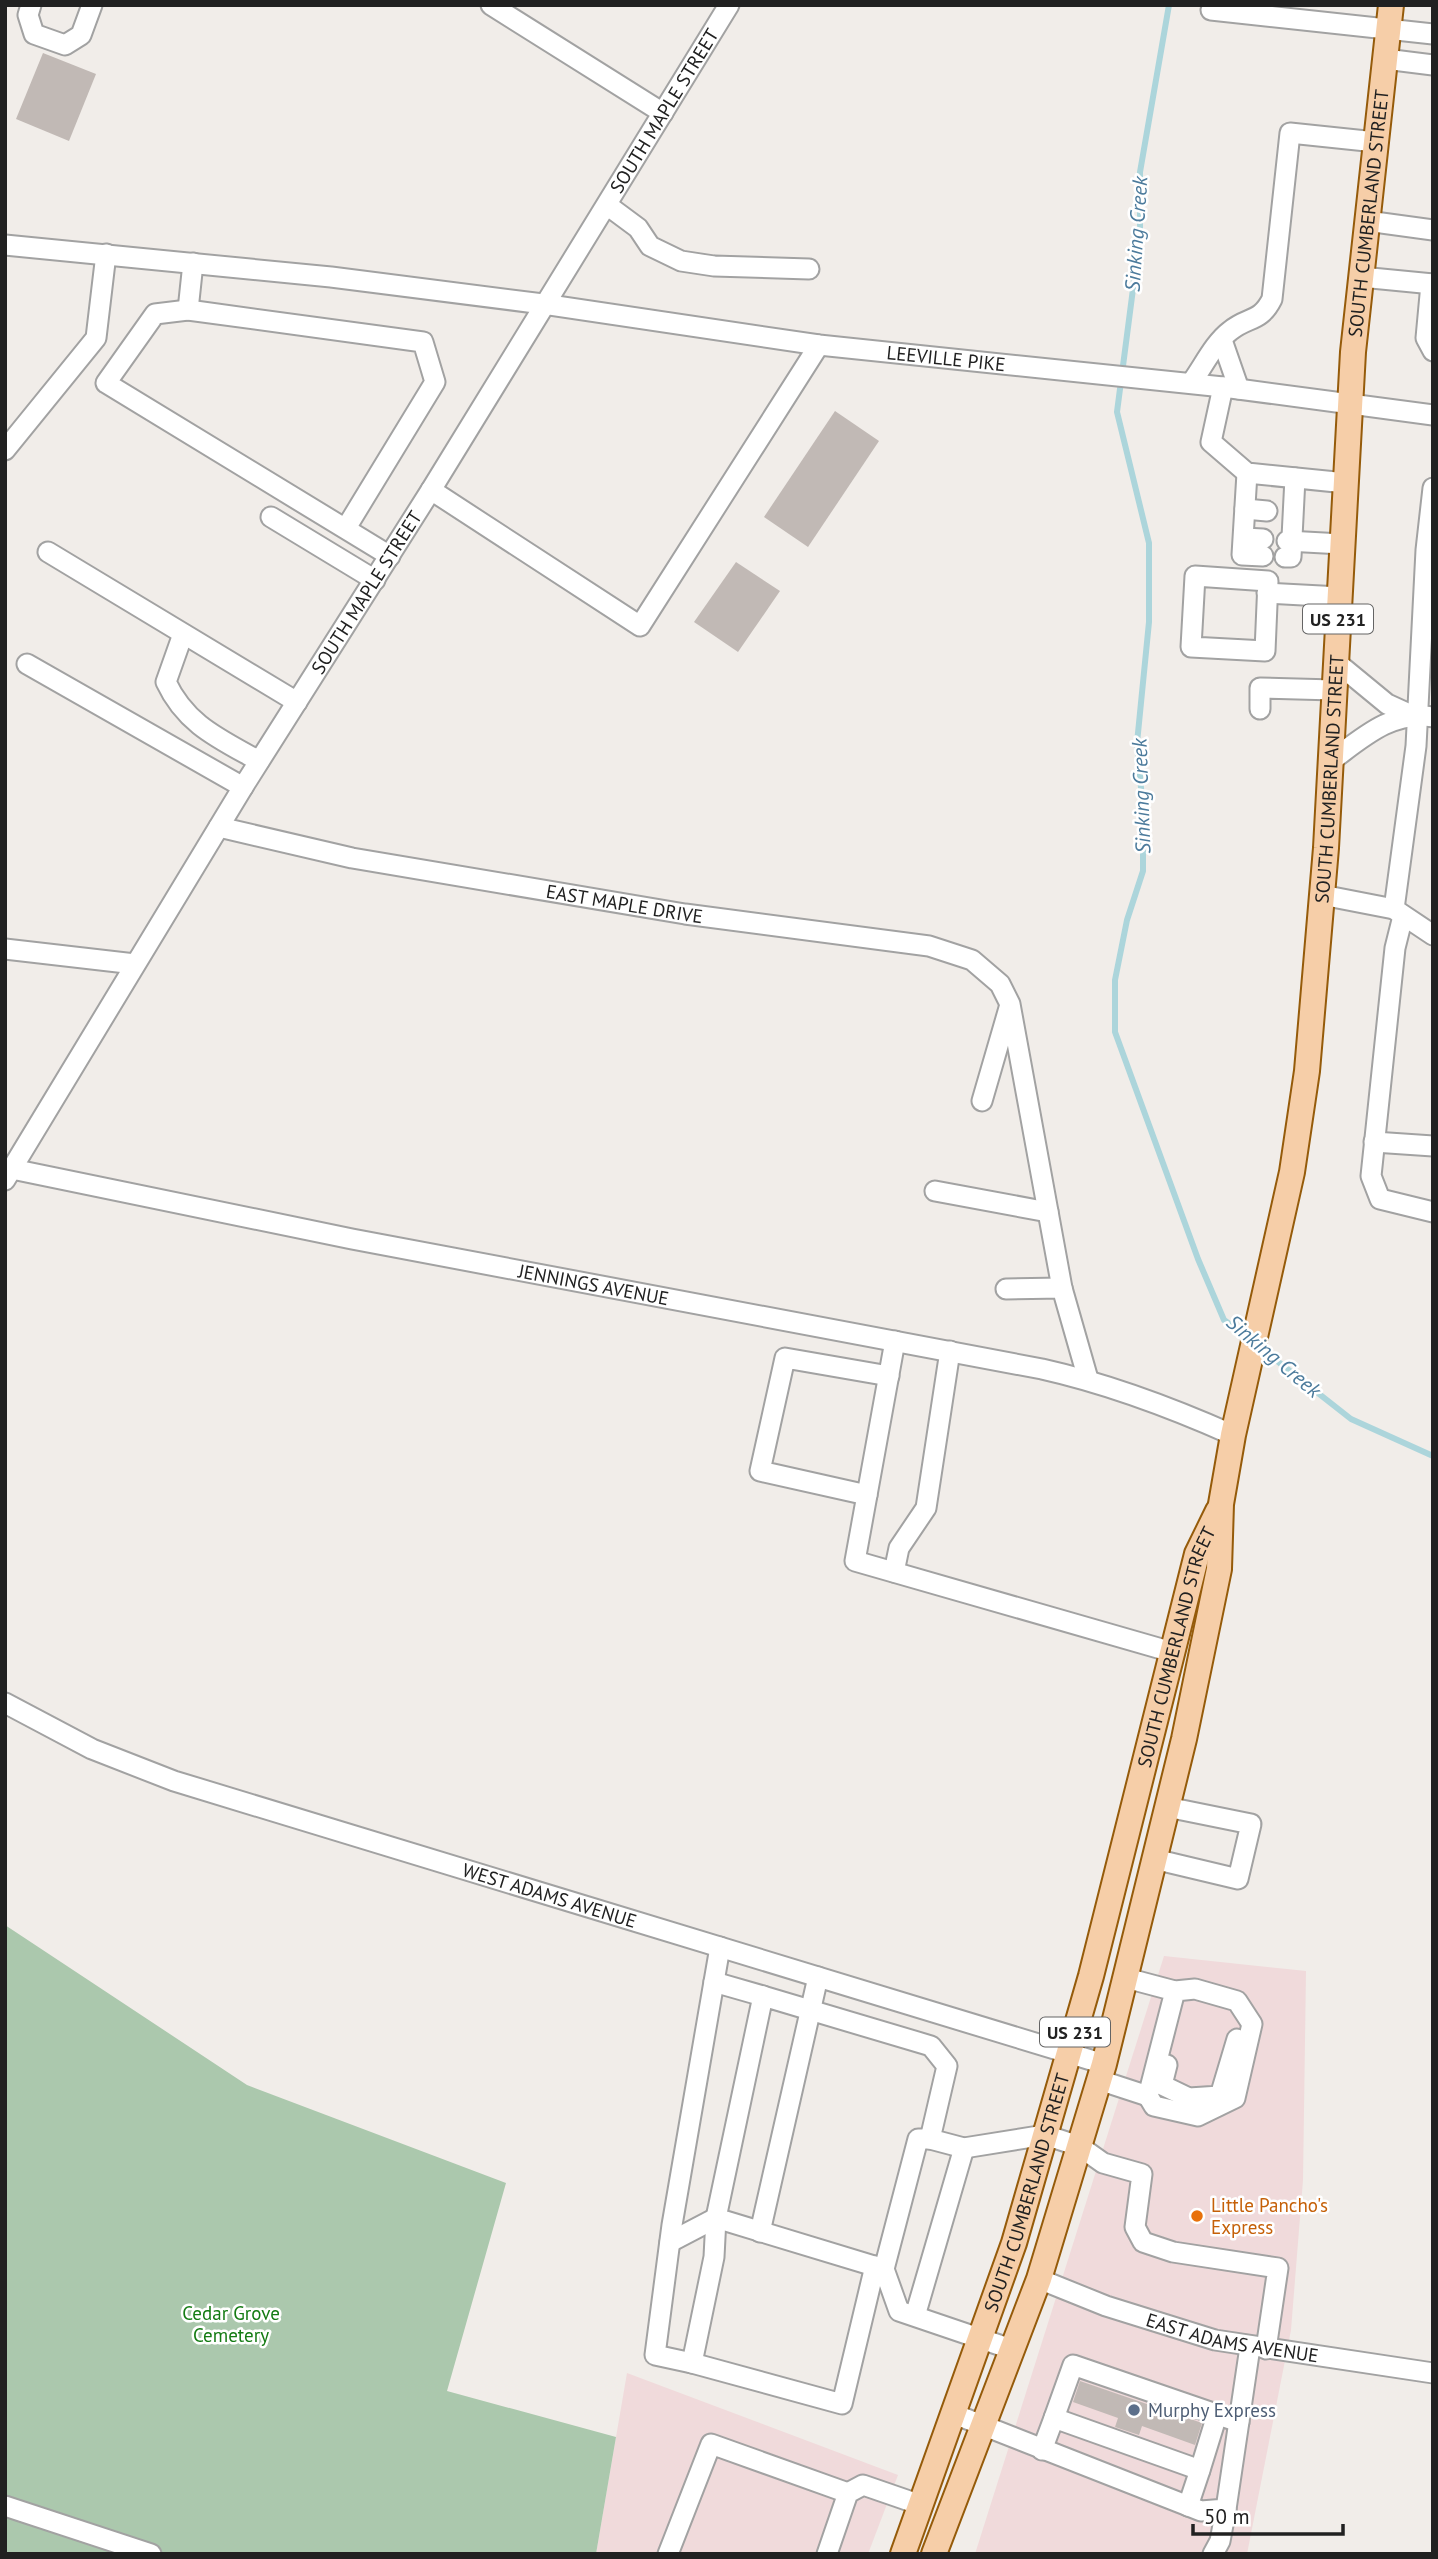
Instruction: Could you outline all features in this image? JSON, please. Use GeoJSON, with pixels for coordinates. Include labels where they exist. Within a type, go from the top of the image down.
{"type":"FeatureCollection","features":[{"type":"Feature","properties":{"kind":"main road","name":"SOUTH CUMBERLAND STREET"},"geometry":{"type":"LineString","coordinates":[[934,2554],[1039,2278],[1102,2072],[1167,1807],[1219,1569],[1221,1504],[1233,1435],[1280,1232],[1307,1071],[1331,761],[1350,404],[1361,277],[1390,17]]}},
{"type":"Feature","properties":{"kind":"main road","name":"SOUTH CUMBERLAND STREET"},"geometry":{"type":"LineString","coordinates":[[902,2554],[1014,2243],[1069,2053],[1197,1554],[1221,1504]]}},
{"type":"Feature","properties":{"kind":"street"},"geometry":{"type":"LineString","coordinates":[[31,5],[28,15],[34,34],[65,45],[81,35],[92,5]]}},
{"type":"Feature","properties":{"kind":"street"},"geometry":{"type":"LineString","coordinates":[[491,5],[663,113]]}},
{"type":"Feature","properties":{"kind":"street","name":"SOUTH MAPLE STREET"},"geometry":{"type":"LineString","coordinates":[[9,1174],[259,761],[390,556],[729,5]]}},
{"type":"Feature","properties":{"kind":"street"},"geometry":{"type":"LineString","coordinates":[[1211,10],[1390,17],[1433,34]]}},
{"type":"Feature","properties":{"kind":"street"},"geometry":{"type":"LineString","coordinates":[[1385,59],[1433,65]]}},
{"type":"Feature","properties":{"kind":"street"},"geometry":{"type":"LineString","coordinates":[[1191,383],[1231,330],[1266,312],[1272,299],[1290,133],[1376,142]]}},
{"type":"Feature","properties":{"kind":"street"},"geometry":{"type":"LineString","coordinates":[[607,205],[638,228],[650,246],[681,261],[714,266],[809,269]]}},
{"type":"Feature","properties":{"kind":"street"},"geometry":{"type":"LineString","coordinates":[[1367,221],[1433,230]]}},
{"type":"Feature","properties":{"kind":"street","name":"LEEVILLE PIKE"},"geometry":{"type":"LineString","coordinates":[[5,245],[192,263],[543,304],[819,345],[1191,383],[1433,415]]}},
{"type":"Feature","properties":{"kind":"street"},"geometry":{"type":"LineString","coordinates":[[5,450],[96,338],[106,254]]}},
{"type":"Feature","properties":{"kind":"street"},"geometry":{"type":"LineString","coordinates":[[188,310],[192,263]]}},
{"type":"Feature","properties":{"kind":"street"},"geometry":{"type":"LineString","coordinates":[[1361,277],[1432,284],[1426,338],[1433,351]]}},
{"type":"Feature","properties":{"kind":"street"},"geometry":{"type":"LineString","coordinates":[[346,528],[435,382],[423,341],[188,310],[155,314],[106,383],[390,556]]}},
{"type":"Feature","properties":{"kind":"street"},"geometry":{"type":"LineString","coordinates":[[1222,340],[1231,388],[1211,442],[1247,473],[1346,483]]}},
{"type":"Feature","properties":{"kind":"street"},"geometry":{"type":"LineString","coordinates":[[431,490],[640,626],[819,345]]}},
{"type":"Feature","properties":{"kind":"street"},"geometry":{"type":"LineString","coordinates":[[1247,473],[1245,509],[1257,544]]}},
{"type":"Feature","properties":{"kind":"street"},"geometry":{"type":"LineString","coordinates":[[1295,478],[1288,546],[1342,544]]}},
{"type":"Feature","properties":{"kind":"street"},"geometry":{"type":"LineString","coordinates":[[1432,500],[1427,655],[1401,873],[1371,1176],[1380,1199],[1433,1212]]}},
{"type":"Feature","properties":{"kind":"street"},"geometry":{"type":"LineString","coordinates":[[1245,509],[1267,511]]}},
{"type":"Feature","properties":{"kind":"street"},"geometry":{"type":"LineString","coordinates":[[271,517],[375,580]]}},
{"type":"Feature","properties":{"kind":"street"},"geometry":{"type":"LineString","coordinates":[[48,552],[297,702]]}},
{"type":"Feature","properties":{"kind":"street"},"geometry":{"type":"LineString","coordinates":[[1195,576],[1268,581],[1267,593],[1265,651],[1191,647],[1195,576]]}},
{"type":"Feature","properties":{"kind":"street"},"geometry":{"type":"LineString","coordinates":[[1267,593],[1340,597]]}},
{"type":"Feature","properties":{"kind":"street"},"geometry":{"type":"LineString","coordinates":[[183,634],[166,681],[173,698],[202,729],[259,761]]}},
{"type":"Feature","properties":{"kind":"street"},"geometry":{"type":"LineString","coordinates":[[1336,662],[1387,704],[1420,715]]}},
{"type":"Feature","properties":{"kind":"street"},"geometry":{"type":"LineString","coordinates":[[27,664],[243,787]]}},
{"type":"Feature","properties":{"kind":"street"},"geometry":{"type":"LineString","coordinates":[[1260,709],[1260,688],[1335,691]]}},
{"type":"Feature","properties":{"kind":"street"},"geometry":{"type":"LineString","coordinates":[[1331,761],[1377,726],[1420,715]]}},
{"type":"Feature","properties":{"kind":"street","name":"EAST MAPLE DRIVE"},"geometry":{"type":"LineString","coordinates":[[219,827],[352,858],[685,914],[929,946],[972,960],[1000,984],[1010,1004]]}},
{"type":"Feature","properties":{"kind":"street"},"geometry":{"type":"LineString","coordinates":[[1322,895],[1399,912],[1433,935]]}},
{"type":"Feature","properties":{"kind":"street"},"geometry":{"type":"LineString","coordinates":[[5,949],[135,964]]}},
{"type":"Feature","properties":{"kind":"street"},"geometry":{"type":"LineString","coordinates":[[982,1101],[1010,1004]]}},
{"type":"Feature","properties":{"kind":"street"},"geometry":{"type":"LineString","coordinates":[[1010,1004],[1062,1288],[1088,1380]]}},
{"type":"Feature","properties":{"kind":"street"},"geometry":{"type":"LineString","coordinates":[[1374,1142],[1433,1146]]}},
{"type":"Feature","properties":{"kind":"street","name":"JENNINGS AVENUE"},"geometry":{"type":"LineString","coordinates":[[9,1174],[950,1351],[1088,1380],[1173,1408],[1233,1435]]}},
{"type":"Feature","properties":{"kind":"street"},"geometry":{"type":"LineString","coordinates":[[935,1191],[1048,1212]]}},
{"type":"Feature","properties":{"kind":"street"},"geometry":{"type":"LineString","coordinates":[[1006,1289],[1062,1288]]}},
{"type":"Feature","properties":{"kind":"street"},"geometry":{"type":"LineString","coordinates":[[895,1341],[855,1561],[1172,1652]]}},
{"type":"Feature","properties":{"kind":"street"},"geometry":{"type":"LineString","coordinates":[[894,1572],[899,1548],[926,1508],[950,1351]]}},
{"type":"Feature","properties":{"kind":"street"},"geometry":{"type":"LineString","coordinates":[[867,1495],[760,1471],[785,1357],[889,1376]]}},
{"type":"Feature","properties":{"kind":"street","name":"WEST ADAMS AVENUE"},"geometry":{"type":"LineString","coordinates":[[5,1703],[92,1749],[174,1781],[1069,2053],[1148,2096],[1154,2106],[1198,2116],[1235,2098],[1252,2030]]}},
{"type":"Feature","properties":{"kind":"street"},"geometry":{"type":"LineString","coordinates":[[1154,1859],[1237,1879],[1251,1824],[1167,1807]]}},
{"type":"Feature","properties":{"kind":"street"},"geometry":{"type":"LineString","coordinates":[[720,1947],[670,2242],[655,2355],[842,2404],[918,2139],[930,2139],[964,2148],[1045,2135],[1079,2146],[1103,2163],[1142,2174],[1135,2227],[1143,2242],[1173,2252],[1278,2267],[1239,2422],[1220,2541],[1213,2554]]}},
{"type":"Feature","properties":{"kind":"street"},"geometry":{"type":"LineString","coordinates":[[760,2232],[818,1977]]}},
{"type":"Feature","properties":{"kind":"street"},"geometry":{"type":"LineString","coordinates":[[1126,1978],[1173,1998],[1195,1989],[1237,2001],[1252,2024],[1252,2030],[1237,2038],[1220,2096],[1189,2098],[1162,2085],[1179,2015],[1173,1998]]}},
{"type":"Feature","properties":{"kind":"street"},"geometry":{"type":"LineString","coordinates":[[714,1982],[931,2046],[947,2066],[930,2139]]}},
{"type":"Feature","properties":{"kind":"street"},"geometry":{"type":"LineString","coordinates":[[692,2363],[713,2257],[716,2218],[763,1996]]}},
{"type":"Feature","properties":{"kind":"street"},"geometry":{"type":"LineString","coordinates":[[1148,2096],[1173,1998]]}},
{"type":"Feature","properties":{"kind":"street"},"geometry":{"type":"LineString","coordinates":[[931,2046],[938,2014]]}},
{"type":"Feature","properties":{"kind":"street"},"geometry":{"type":"LineString","coordinates":[[915,2316],[964,2148]]}},
{"type":"Feature","properties":{"kind":"street"},"geometry":{"type":"LineString","coordinates":[[670,2242],[716,2218],[880,2268],[899,2311],[1012,2349]]}},
{"type":"Feature","properties":{"kind":"street","name":"EAST ADAMS AVENUE"},"geometry":{"type":"LineString","coordinates":[[1039,2278],[1106,2306],[1175,2329],[1258,2348],[1433,2373]]}},
{"type":"Feature","properties":{"kind":"street"},"geometry":{"type":"LineString","coordinates":[[1042,2450],[1073,2365],[1239,2422]]}},
{"type":"Feature","properties":{"kind":"street"},"geometry":{"type":"LineString","coordinates":[[954,2414],[1201,2511],[1226,2508]]}},
{"type":"Feature","properties":{"kind":"street"},"geometry":{"type":"LineString","coordinates":[[1188,2506],[1217,2415]]}},
{"type":"Feature","properties":{"kind":"street"},"geometry":{"type":"LineString","coordinates":[[1054,2418],[1200,2470]]}},
{"type":"Feature","properties":{"kind":"street"},"geometry":{"type":"LineString","coordinates":[[668,2554],[711,2444],[848,2493]]}},
{"type":"Feature","properties":{"kind":"street"},"geometry":{"type":"LineString","coordinates":[[827,2554],[848,2493],[863,2485],[921,2505]]}},
{"type":"Feature","properties":{"kind":"street"},"geometry":{"type":"LineString","coordinates":[[5,2506],[151,2554]]}},
{"type":"Feature","properties":{"kind":"shaded area"},"geometry":{"type":"Polygon","coordinates":[[[1164,1956],[1306,1971],[1303,2180],[1291,2330],[1247,2554],[975,2554],[1164,1956]]]}},
{"type":"Feature","properties":{"kind":"shaded area"},"geometry":{"type":"Polygon","coordinates":[[[627,2373],[898,2475],[868,2554],[596,2554],[627,2373]]]}},
{"type":"Feature","properties":{"kind":"green space","name":"Cedar Grove Cemetery"},"geometry":{"type":"Polygon","coordinates":[[[5,1925],[247,2085],[506,2183],[447,2391],[616,2437],[596,2554],[5,2554],[5,1925]]]}},
{"type":"Feature","properties":{"kind":"building"},"geometry":{"type":"Polygon","coordinates":[[[43,53],[96,74],[69,141],[16,119],[43,53]]]}},
{"type":"Feature","properties":{"kind":"building"},"geometry":{"type":"Polygon","coordinates":[[[835,411],[879,441],[808,547],[764,517],[835,411]]]}},
{"type":"Feature","properties":{"kind":"building"},"geometry":{"type":"Polygon","coordinates":[[[736,562],[780,591],[738,652],[694,622],[736,562]]]}},
{"type":"Feature","properties":{"kind":"building"},"geometry":{"type":"Polygon","coordinates":[[[1080,2381],[1202,2423],[1195,2445],[1142,2426],[1139,2435],[1115,2427],[1118,2418],[1073,2402],[1080,2381]]]}},
{"type":"Feature","properties":{"kind":"waterway","name":"Sinking Creek"},"geometry":{"type":"LineString","coordinates":[[1169,5],[1140,172],[1140,235],[1117,412],[1149,543],[1149,622],[1137,743],[1143,810],[1143,871],[1127,920],[1115,980],[1115,1032],[1198,1259],[1224,1320],[1250,1339]]}},
{"type":"Feature","properties":{"kind":"waterway","name":"Sinking Creek"},"geometry":{"type":"LineString","coordinates":[[1258,1346],[1351,1419],[1433,1456]]}},
{"type":"Feature","properties":{"kind":"place","name":"Little Pancho's Express"},"geometry":{"type":"Point","coordinates":[1197,2216]}},
{"type":"Feature","properties":{"kind":"place","name":"Murphy Express"},"geometry":{"type":"Point","coordinates":[1134,2410]}}]}
